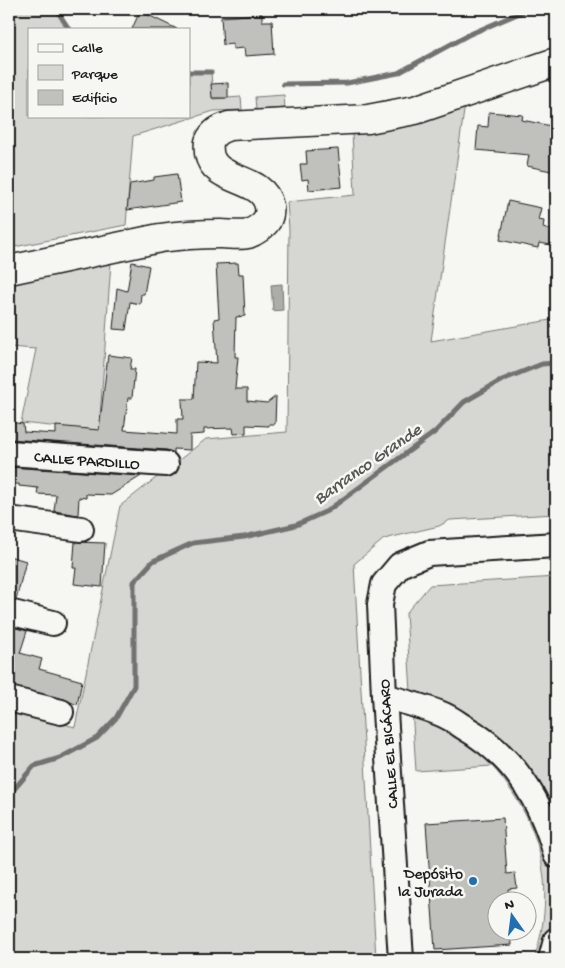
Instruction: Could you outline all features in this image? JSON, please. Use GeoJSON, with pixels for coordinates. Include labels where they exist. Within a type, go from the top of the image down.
{"type":"FeatureCollection","features":[{"type":"Feature","properties":{"kind":"main road"},"geometry":{"type":"LineString","coordinates":[[9,270],[160,238],[185,235],[248,234],[259,228],[266,221],[269,213],[264,194],[257,188],[219,171],[213,164],[208,144],[213,135],[221,128],[368,119],[416,110],[556,62]]}},
{"type":"Feature","properties":{"kind":"street","name":"CALLE PARDILLO"},"geometry":{"type":"LineString","coordinates":[[9,453],[166,464]]}},
{"type":"Feature","properties":{"kind":"street"},"geometry":{"type":"LineString","coordinates":[[9,519],[81,529]]}},
{"type":"Feature","properties":{"kind":"street","name":"CALLE EL BICÁCARO"},"geometry":{"type":"LineString","coordinates":[[401,959],[384,696],[380,604],[384,584],[400,565],[429,553],[556,545]]}},
{"type":"Feature","properties":{"kind":"street"},"geometry":{"type":"LineString","coordinates":[[9,612],[53,624]]}},
{"type":"Feature","properties":{"kind":"street"},"geometry":{"type":"LineString","coordinates":[[384,696],[440,713],[481,737],[515,769],[536,800],[549,828],[556,855]]}},
{"type":"Feature","properties":{"kind":"street"},"geometry":{"type":"LineString","coordinates":[[9,699],[61,712]]}},
{"type":"Feature","properties":{"kind":"street"},"geometry":{"type":"LineString","coordinates":[[551,959],[556,940]]}},
{"type":"Feature","properties":{"kind":"green space"},"geometry":{"type":"Polygon","coordinates":[[[9,9],[56,9],[68,28],[28,28],[28,118],[190,118],[190,72],[211,72],[213,99],[241,97],[242,110],[214,111],[133,136],[126,225],[9,248],[9,9]]]}},
{"type":"Feature","properties":{"kind":"green space"},"geometry":{"type":"Polygon","coordinates":[[[284,95],[285,108],[256,110],[255,97],[284,95]]]}},
{"type":"Feature","properties":{"kind":"green space"},"geometry":{"type":"Polygon","coordinates":[[[465,104],[431,341],[556,319],[556,514],[450,520],[439,526],[384,539],[354,564],[376,959],[9,959],[9,709],[75,727],[120,506],[206,439],[287,432],[289,229],[287,202],[355,195],[352,132],[465,104]]]}},
{"type":"Feature","properties":{"kind":"green space"},"geometry":{"type":"Polygon","coordinates":[[[111,262],[99,431],[21,423],[36,349],[9,347],[9,282],[111,262]]]}},
{"type":"Feature","properties":{"kind":"green space"},"geometry":{"type":"Polygon","coordinates":[[[556,577],[556,959],[534,959],[541,933],[544,881],[540,856],[523,809],[509,787],[492,766],[416,771],[406,613],[430,585],[556,577]]]}},
{"type":"Feature","properties":{"kind":"shaded area"},"geometry":{"type":"Polygon","coordinates":[[[282,284],[283,310],[273,311],[271,285],[282,284]]]}},
{"type":"Feature","properties":{"kind":"building"},"geometry":{"type":"Polygon","coordinates":[[[140,11],[175,28],[132,28],[140,11]]]}},
{"type":"Feature","properties":{"kind":"building"},"geometry":{"type":"Polygon","coordinates":[[[262,14],[262,21],[272,21],[274,54],[245,56],[244,48],[233,49],[233,44],[223,45],[221,17],[262,14]]]}},
{"type":"Feature","properties":{"kind":"building"},"geometry":{"type":"Polygon","coordinates":[[[228,83],[228,98],[212,98],[211,84],[228,83]]]}},
{"type":"Feature","properties":{"kind":"building"},"geometry":{"type":"Polygon","coordinates":[[[489,112],[523,115],[522,120],[556,127],[556,172],[527,166],[529,155],[476,150],[478,126],[488,127],[489,112]]]}},
{"type":"Feature","properties":{"kind":"building"},"geometry":{"type":"Polygon","coordinates":[[[338,149],[342,187],[309,190],[308,179],[302,180],[300,164],[307,164],[306,151],[338,149]]]}},
{"type":"Feature","properties":{"kind":"building"},"geometry":{"type":"Polygon","coordinates":[[[177,174],[181,202],[127,210],[130,184],[154,180],[154,177],[177,174]]]}},
{"type":"Feature","properties":{"kind":"building"},"geometry":{"type":"Polygon","coordinates":[[[508,201],[541,208],[538,220],[544,221],[543,228],[554,231],[551,245],[539,243],[538,248],[500,240],[508,201]]]}},
{"type":"Feature","properties":{"kind":"building"},"geometry":{"type":"Polygon","coordinates":[[[132,262],[149,266],[144,294],[141,294],[140,304],[130,302],[126,330],[113,329],[117,288],[127,291],[132,262]]]}},
{"type":"Feature","properties":{"kind":"building"},"geometry":{"type":"Polygon","coordinates":[[[238,263],[239,274],[243,274],[245,316],[236,317],[235,357],[238,357],[235,389],[247,389],[247,401],[267,403],[276,396],[275,424],[269,424],[269,426],[246,425],[246,433],[234,434],[233,428],[204,429],[204,434],[190,435],[190,450],[174,449],[174,453],[167,450],[9,439],[9,422],[23,424],[24,432],[56,434],[56,426],[99,430],[108,355],[132,358],[130,369],[135,369],[132,398],[128,398],[124,430],[177,434],[177,419],[183,419],[182,399],[194,399],[196,362],[217,363],[214,319],[219,318],[216,264],[238,263]]]}},
{"type":"Feature","properties":{"kind":"building"},"geometry":{"type":"Polygon","coordinates":[[[9,467],[141,476],[111,495],[86,494],[86,498],[79,497],[78,515],[54,511],[56,495],[37,494],[38,488],[11,484],[9,467]]]}},
{"type":"Feature","properties":{"kind":"building"},"geometry":{"type":"Polygon","coordinates":[[[75,542],[105,543],[102,587],[74,584],[76,568],[73,568],[75,542]]]}},
{"type":"Feature","properties":{"kind":"building"},"geometry":{"type":"Polygon","coordinates":[[[9,556],[26,561],[16,600],[9,599],[9,556]]]}},
{"type":"Feature","properties":{"kind":"building"},"geometry":{"type":"Polygon","coordinates":[[[9,626],[27,631],[20,653],[42,659],[39,669],[82,681],[77,705],[64,699],[9,686],[9,626]]]}},
{"type":"Feature","properties":{"kind":"building","name":"Depósito la Jurada"},"geometry":{"type":"Polygon","coordinates":[[[503,818],[507,874],[515,873],[517,888],[488,890],[488,940],[512,940],[512,945],[435,950],[426,823],[503,818]]]}},
{"type":"Feature","properties":{"kind":"waterway"},"geometry":{"type":"LineString","coordinates":[[56,9],[68,28]]}},
{"type":"Feature","properties":{"kind":"waterway"},"geometry":{"type":"LineString","coordinates":[[283,84],[347,83],[398,73],[468,35],[529,9]]}},
{"type":"Feature","properties":{"kind":"waterway"},"geometry":{"type":"LineString","coordinates":[[190,72],[211,72]]}},
{"type":"Feature","properties":{"kind":"waterway","name":"Barranco Grande"},"geometry":{"type":"LineString","coordinates":[[9,795],[34,766],[60,758],[97,738],[116,718],[134,686],[134,582],[153,561],[193,543],[244,537],[296,525],[327,511],[435,432],[464,402],[502,380],[542,364],[556,363]]}},
{"type":"Feature","properties":{"kind":"place","name":"Depósito la Jurada"},"geometry":{"type":"Point","coordinates":[473,881]}}]}
